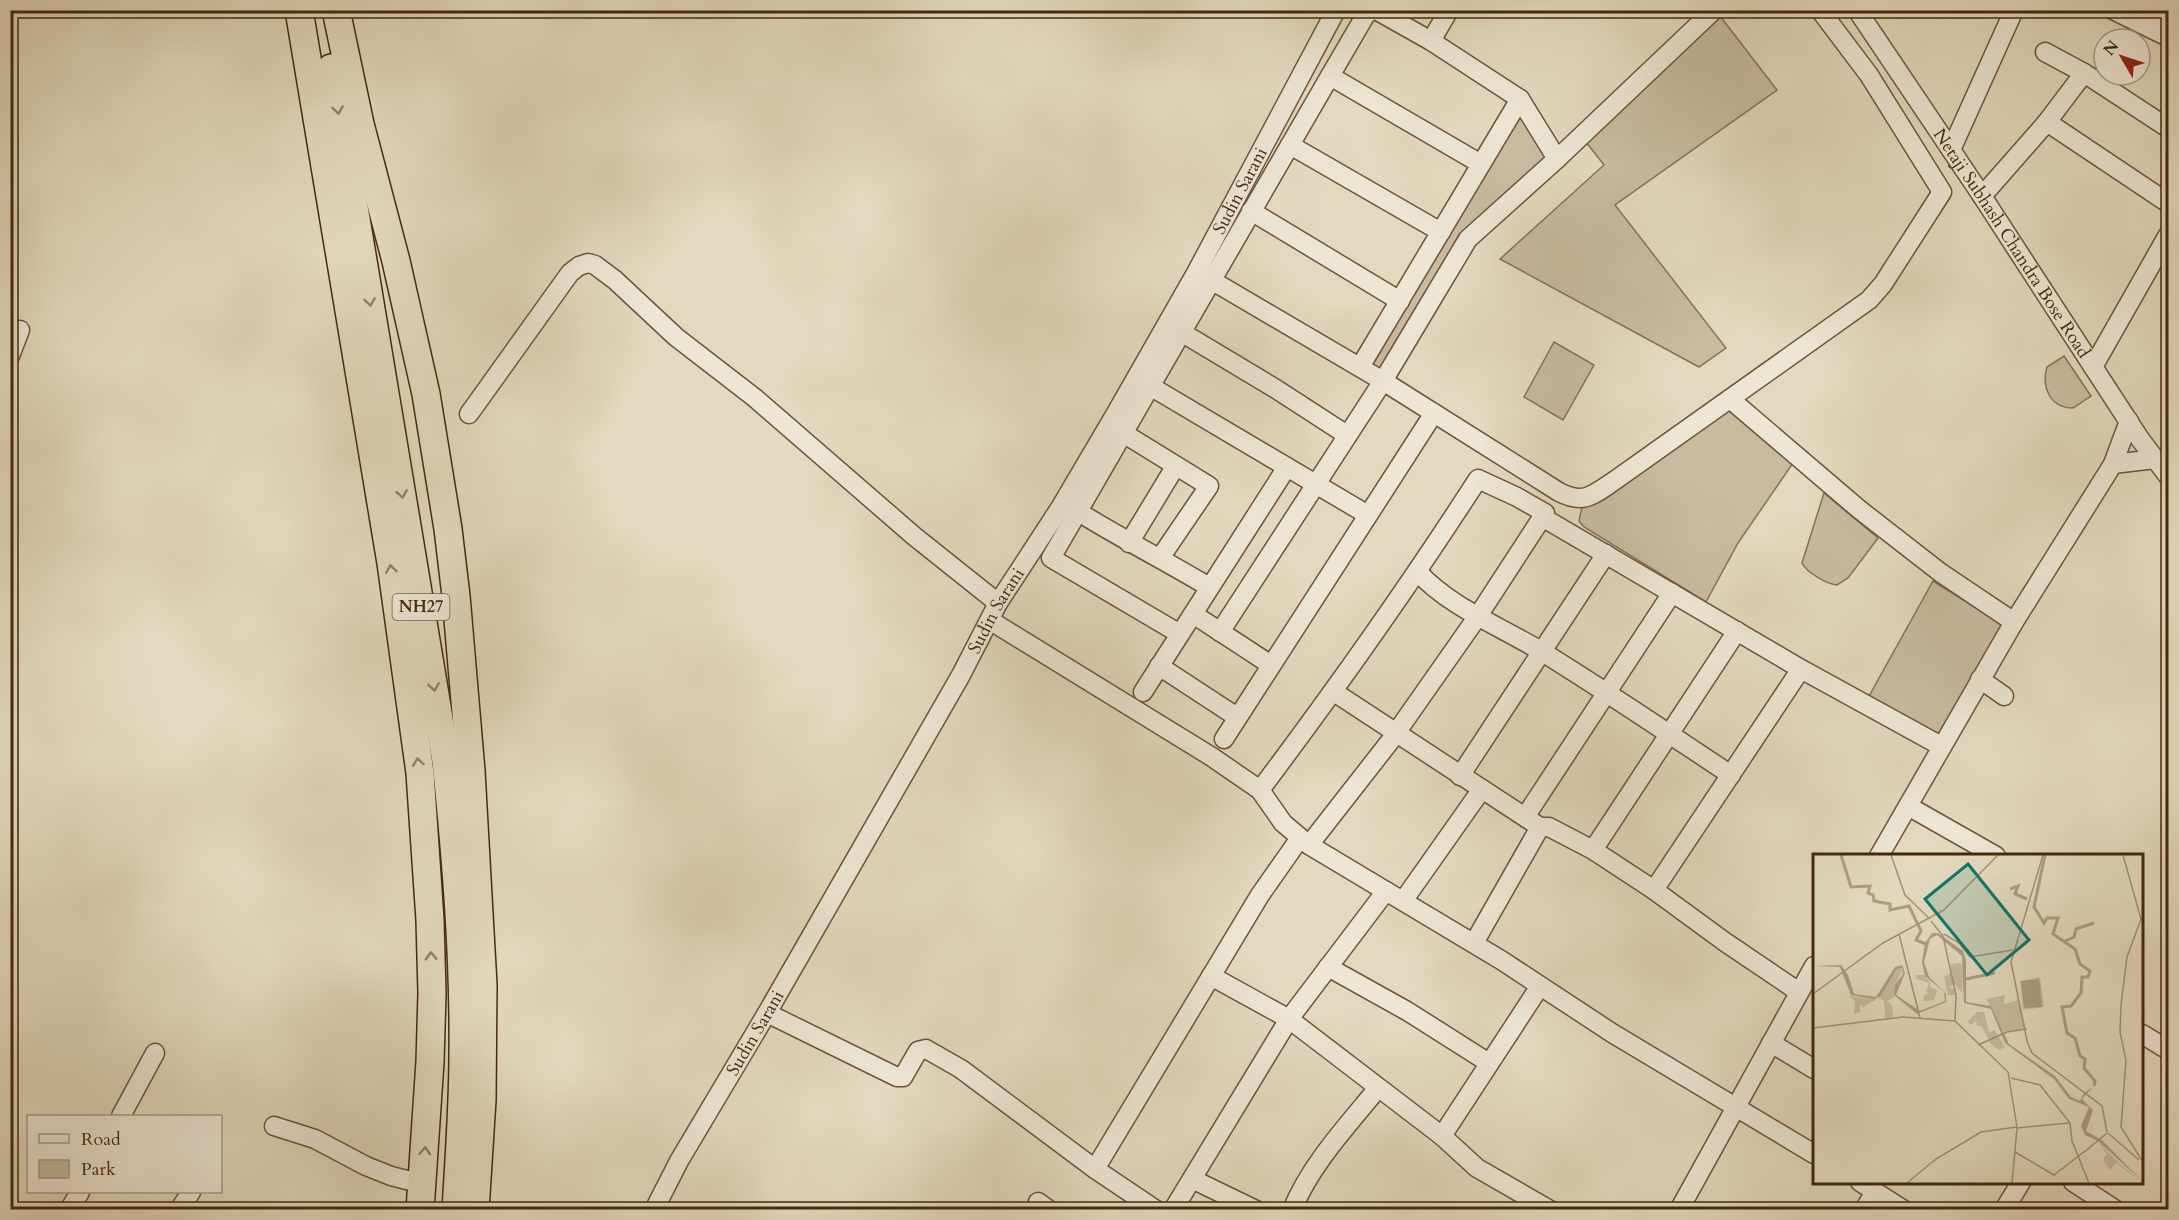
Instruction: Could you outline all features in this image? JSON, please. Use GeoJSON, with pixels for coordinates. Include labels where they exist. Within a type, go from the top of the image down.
{"type":"FeatureCollection","features":[{"type":"Feature","properties":{"kind":"highway","name":"NH27"},"geometry":{"type":"LineString","coordinates":[[299,10],[391,563],[421,783],[430,920],[432,993],[422,1197]]}},
{"type":"Feature","properties":{"kind":"highway","name":"NH27"},"geometry":{"type":"LineString","coordinates":[[321,10],[446,761],[458,874],[462,976],[463,1055],[456,1209]]}},
{"type":"Feature","properties":{"kind":"highway"},"geometry":{"type":"LineString","coordinates":[[336,10],[360,124],[399,272],[426,394],[445,506],[456,596],[472,795],[483,985],[482,1100],[475,1209]]}},
{"type":"Feature","properties":{"kind":"street","name":"Sudin Sarani"},"geometry":{"type":"LineString","coordinates":[[654,1209],[679,1161],[767,1013],[991,621],[998,603],[1089,475],[1207,276],[1336,10]]}},
{"type":"Feature","properties":{"kind":"street"},"geometry":{"type":"LineString","coordinates":[[1180,633],[1051,558],[1077,511],[1089,475],[1123,433],[1181,332],[1207,276],[1251,211],[1365,16],[1371,10]]}},
{"type":"Feature","properties":{"kind":"street"},"geometry":{"type":"LineString","coordinates":[[1376,10],[1431,41],[1520,99],[1557,159]]}},
{"type":"Feature","properties":{"kind":"street"},"geometry":{"type":"LineString","coordinates":[[1431,41],[1449,10]]}},
{"type":"Feature","properties":{"kind":"street"},"geometry":{"type":"LineString","coordinates":[[1220,632],[1383,381],[1468,239],[1557,159],[1714,10]]}},
{"type":"Feature","properties":{"kind":"street"},"geometry":{"type":"LineString","coordinates":[[1820,10],[1869,75],[1942,192]]}},
{"type":"Feature","properties":{"kind":"street"},"geometry":{"type":"LineString","coordinates":[[1951,150],[2014,10]]}},
{"type":"Feature","properties":{"kind":"street"},"geometry":{"type":"LineString","coordinates":[[2112,10],[2148,27]]}},
{"type":"Feature","properties":{"kind":"street"},"geometry":{"type":"LineString","coordinates":[[2160,10],[2152,29],[2169,37]]}},
{"type":"Feature","properties":{"kind":"street","name":"Netaji Subhash Chandra Bose Road"},"geometry":{"type":"LineString","coordinates":[[1866,15],[2093,367],[2169,476]]}},
{"type":"Feature","properties":{"kind":"street"},"geometry":{"type":"LineString","coordinates":[[2046,52],[2169,128]]}},
{"type":"Feature","properties":{"kind":"street"},"geometry":{"type":"LineString","coordinates":[[1982,196],[2047,122],[2084,74]]}},
{"type":"Feature","properties":{"kind":"street"},"geometry":{"type":"LineString","coordinates":[[1330,76],[1481,164]]}},
{"type":"Feature","properties":{"kind":"street"},"geometry":{"type":"LineString","coordinates":[[1360,367],[1520,99]]}},
{"type":"Feature","properties":{"kind":"street"},"geometry":{"type":"LineString","coordinates":[[2047,122],[2169,203]]}},
{"type":"Feature","properties":{"kind":"street"},"geometry":{"type":"LineString","coordinates":[[1290,145],[1441,232]]}},
{"type":"Feature","properties":{"kind":"street"},"geometry":{"type":"LineString","coordinates":[[1207,276],[1383,381],[1558,492],[1575,499],[1589,497],[1614,481],[1869,300],[1882,284],[1942,192],[1951,180],[1964,170]]}},
{"type":"Feature","properties":{"kind":"street"},"geometry":{"type":"LineString","coordinates":[[1251,211],[1400,301]]}},
{"type":"Feature","properties":{"kind":"street"},"geometry":{"type":"LineString","coordinates":[[2093,367],[2169,235]]}},
{"type":"Feature","properties":{"kind":"street"},"geometry":{"type":"LineString","coordinates":[[469,414],[570,273],[588,263],[595,265],[615,280],[676,337],[763,404],[914,536],[998,603]]}},
{"type":"Feature","properties":{"kind":"street"},"geometry":{"type":"LineString","coordinates":[[10,356],[20,330]]}},
{"type":"Feature","properties":{"kind":"street"},"geometry":{"type":"LineString","coordinates":[[1181,332],[1347,435]]}},
{"type":"Feature","properties":{"kind":"street"},"geometry":{"type":"LineString","coordinates":[[1150,386],[1368,515]]}},
{"type":"Feature","properties":{"kind":"street"},"geometry":{"type":"LineString","coordinates":[[1731,399],[1868,516],[1941,573],[2014,622]]}},
{"type":"Feature","properties":{"kind":"street"},"geometry":{"type":"LineString","coordinates":[[1224,739],[1434,413]]}},
{"type":"Feature","properties":{"kind":"street"},"geometry":{"type":"LineString","coordinates":[[1880,854],[2014,622],[2113,464],[2129,421]]}},
{"type":"Feature","properties":{"kind":"street"},"geometry":{"type":"LineString","coordinates":[[1123,433],[1209,486],[1160,558]]}},
{"type":"Feature","properties":{"kind":"street"},"geometry":{"type":"LineString","coordinates":[[2113,464],[2155,459]]}},
{"type":"Feature","properties":{"kind":"street"},"geometry":{"type":"LineString","coordinates":[[1128,543],[1175,467]]}},
{"type":"Feature","properties":{"kind":"street"},"geometry":{"type":"LineString","coordinates":[[1143,692],[1287,467]]}},
{"type":"Feature","properties":{"kind":"street"},"geometry":{"type":"LineString","coordinates":[[1260,790],[1334,692],[1418,572],[1478,479],[1517,497],[1606,554],[1801,669],[1941,746]]}},
{"type":"Feature","properties":{"kind":"street"},"geometry":{"type":"LineString","coordinates":[[1095,1168],[1260,894],[1395,734],[1478,616],[1558,492]]}},
{"type":"Feature","properties":{"kind":"street"},"geometry":{"type":"LineString","coordinates":[[1077,511],[1128,543],[1160,558],[1209,587]]}},
{"type":"Feature","properties":{"kind":"street"},"geometry":{"type":"LineString","coordinates":[[1460,776],[1606,554]]}},
{"type":"Feature","properties":{"kind":"street"},"geometry":{"type":"LineString","coordinates":[[1418,572],[1427,582],[1478,616],[1542,651],[1731,775]]}},
{"type":"Feature","properties":{"kind":"street"},"geometry":{"type":"LineString","coordinates":[[1474,943],[1533,822],[1606,694],[1672,593]]}},
{"type":"Feature","properties":{"kind":"street"},"geometry":{"type":"LineString","coordinates":[[1192,614],[1271,665]]}},
{"type":"Feature","properties":{"kind":"street"},"geometry":{"type":"LineString","coordinates":[[991,621],[1212,757],[1260,790],[1283,823],[1304,841],[1474,943],[1612,1033],[1813,1153]]}},
{"type":"Feature","properties":{"kind":"street"},"geometry":{"type":"LineString","coordinates":[[1593,850],[1737,631]]}},
{"type":"Feature","properties":{"kind":"street"},"geometry":{"type":"LineString","coordinates":[[1159,666],[1237,717]]}},
{"type":"Feature","properties":{"kind":"street"},"geometry":{"type":"LineString","coordinates":[[1654,890],[1801,669]]}},
{"type":"Feature","properties":{"kind":"street"},"geometry":{"type":"LineString","coordinates":[[1980,679],[2004,696]]}},
{"type":"Feature","properties":{"kind":"street"},"geometry":{"type":"LineString","coordinates":[[1334,692],[1395,734],[1533,822],[1549,826],[1593,850],[1799,992]]}},
{"type":"Feature","properties":{"kind":"street"},"geometry":{"type":"LineString","coordinates":[[1403,901],[1482,789]]}},
{"type":"Feature","properties":{"kind":"street"},"geometry":{"type":"LineString","coordinates":[[1908,806],[1994,854]]}},
{"type":"Feature","properties":{"kind":"street"},"geometry":{"type":"LineString","coordinates":[[1173,1209],[1289,1019],[1386,891]]}},
{"type":"Feature","properties":{"kind":"street"},"geometry":{"type":"LineString","coordinates":[[1328,967],[1407,1011],[1489,1063]]}},
{"type":"Feature","properties":{"kind":"street"},"geometry":{"type":"LineString","coordinates":[[1679,1209],[1813,969]]}},
{"type":"Feature","properties":{"kind":"street"},"geometry":{"type":"LineString","coordinates":[[1211,976],[1289,1019],[1442,1136],[1483,1172],[1550,1209]]}},
{"type":"Feature","properties":{"kind":"street"},"geometry":{"type":"LineString","coordinates":[[1442,1136],[1540,986]]}},
{"type":"Feature","properties":{"kind":"street"},"geometry":{"type":"LineString","coordinates":[[767,1013],[897,1077],[903,1077],[918,1051],[926,1049],[961,1069],[1095,1168],[1156,1209]]}},
{"type":"Feature","properties":{"kind":"street"},"geometry":{"type":"LineString","coordinates":[[2143,1035],[2169,1050]]}},
{"type":"Feature","properties":{"kind":"street"},"geometry":{"type":"LineString","coordinates":[[1771,1043],[1813,1068]]}},
{"type":"Feature","properties":{"kind":"street"},"geometry":{"type":"LineString","coordinates":[[122,1115],[155,1053]]}},
{"type":"Feature","properties":{"kind":"street"},"geometry":{"type":"LineString","coordinates":[[1292,1209],[1305,1181],[1378,1088]]}},
{"type":"Feature","properties":{"kind":"street"},"geometry":{"type":"LineString","coordinates":[[274,1126],[315,1139],[366,1166],[391,1176],[422,1197]]}},
{"type":"Feature","properties":{"kind":"street"},"geometry":{"type":"LineString","coordinates":[[1192,1179],[1256,1209]]}},
{"type":"Feature","properties":{"kind":"street"},"geometry":{"type":"LineString","coordinates":[[2004,1209],[2020,1184]]}},
{"type":"Feature","properties":{"kind":"street"},"geometry":{"type":"LineString","coordinates":[[2076,1184],[2116,1209]]}},
{"type":"Feature","properties":{"kind":"street"},"geometry":{"type":"LineString","coordinates":[[1864,1209],[1868,1187],[1904,1209]]}},
{"type":"Feature","properties":{"kind":"street"},"geometry":{"type":"LineString","coordinates":[[69,1209],[79,1193]]}},
{"type":"Feature","properties":{"kind":"street"},"geometry":{"type":"LineString","coordinates":[[179,1209],[190,1193]]}},
{"type":"Feature","properties":{"kind":"green space"},"geometry":{"type":"Polygon","coordinates":[[[1720,16],[1777,90],[1615,205],[1726,348],[1699,367],[1500,259],[1604,165],[1586,142],[1720,16]]]}},
{"type":"Feature","properties":{"kind":"green space"},"geometry":{"type":"Polygon","coordinates":[[[1520,99],[1557,159],[1468,239],[1383,381],[1360,367],[1520,99]]]}},
{"type":"Feature","properties":{"kind":"green space"},"geometry":{"type":"Polygon","coordinates":[[[1554,342],[1594,365],[1563,420],[1524,397],[1554,342]]]}},
{"type":"Feature","properties":{"kind":"green space"},"geometry":{"type":"Polygon","coordinates":[[[2064,356],[2091,396],[2073,408],[2065,407],[2053,400],[2045,382],[2047,367],[2064,356]]]}},
{"type":"Feature","properties":{"kind":"green space"},"geometry":{"type":"Polygon","coordinates":[[[1729,410],[1793,463],[1738,543],[1706,602],[1584,527],[1579,521],[1582,507],[1596,503],[1729,410]]]}},
{"type":"Feature","properties":{"kind":"green space"},"geometry":{"type":"Polygon","coordinates":[[[1824,493],[1878,538],[1848,578],[1837,585],[1828,583],[1808,571],[1802,563],[1824,493]]]}},
{"type":"Feature","properties":{"kind":"green space"},"geometry":{"type":"Polygon","coordinates":[[[1933,581],[2005,626],[1941,741],[1868,698],[1933,581]]]}}]}
